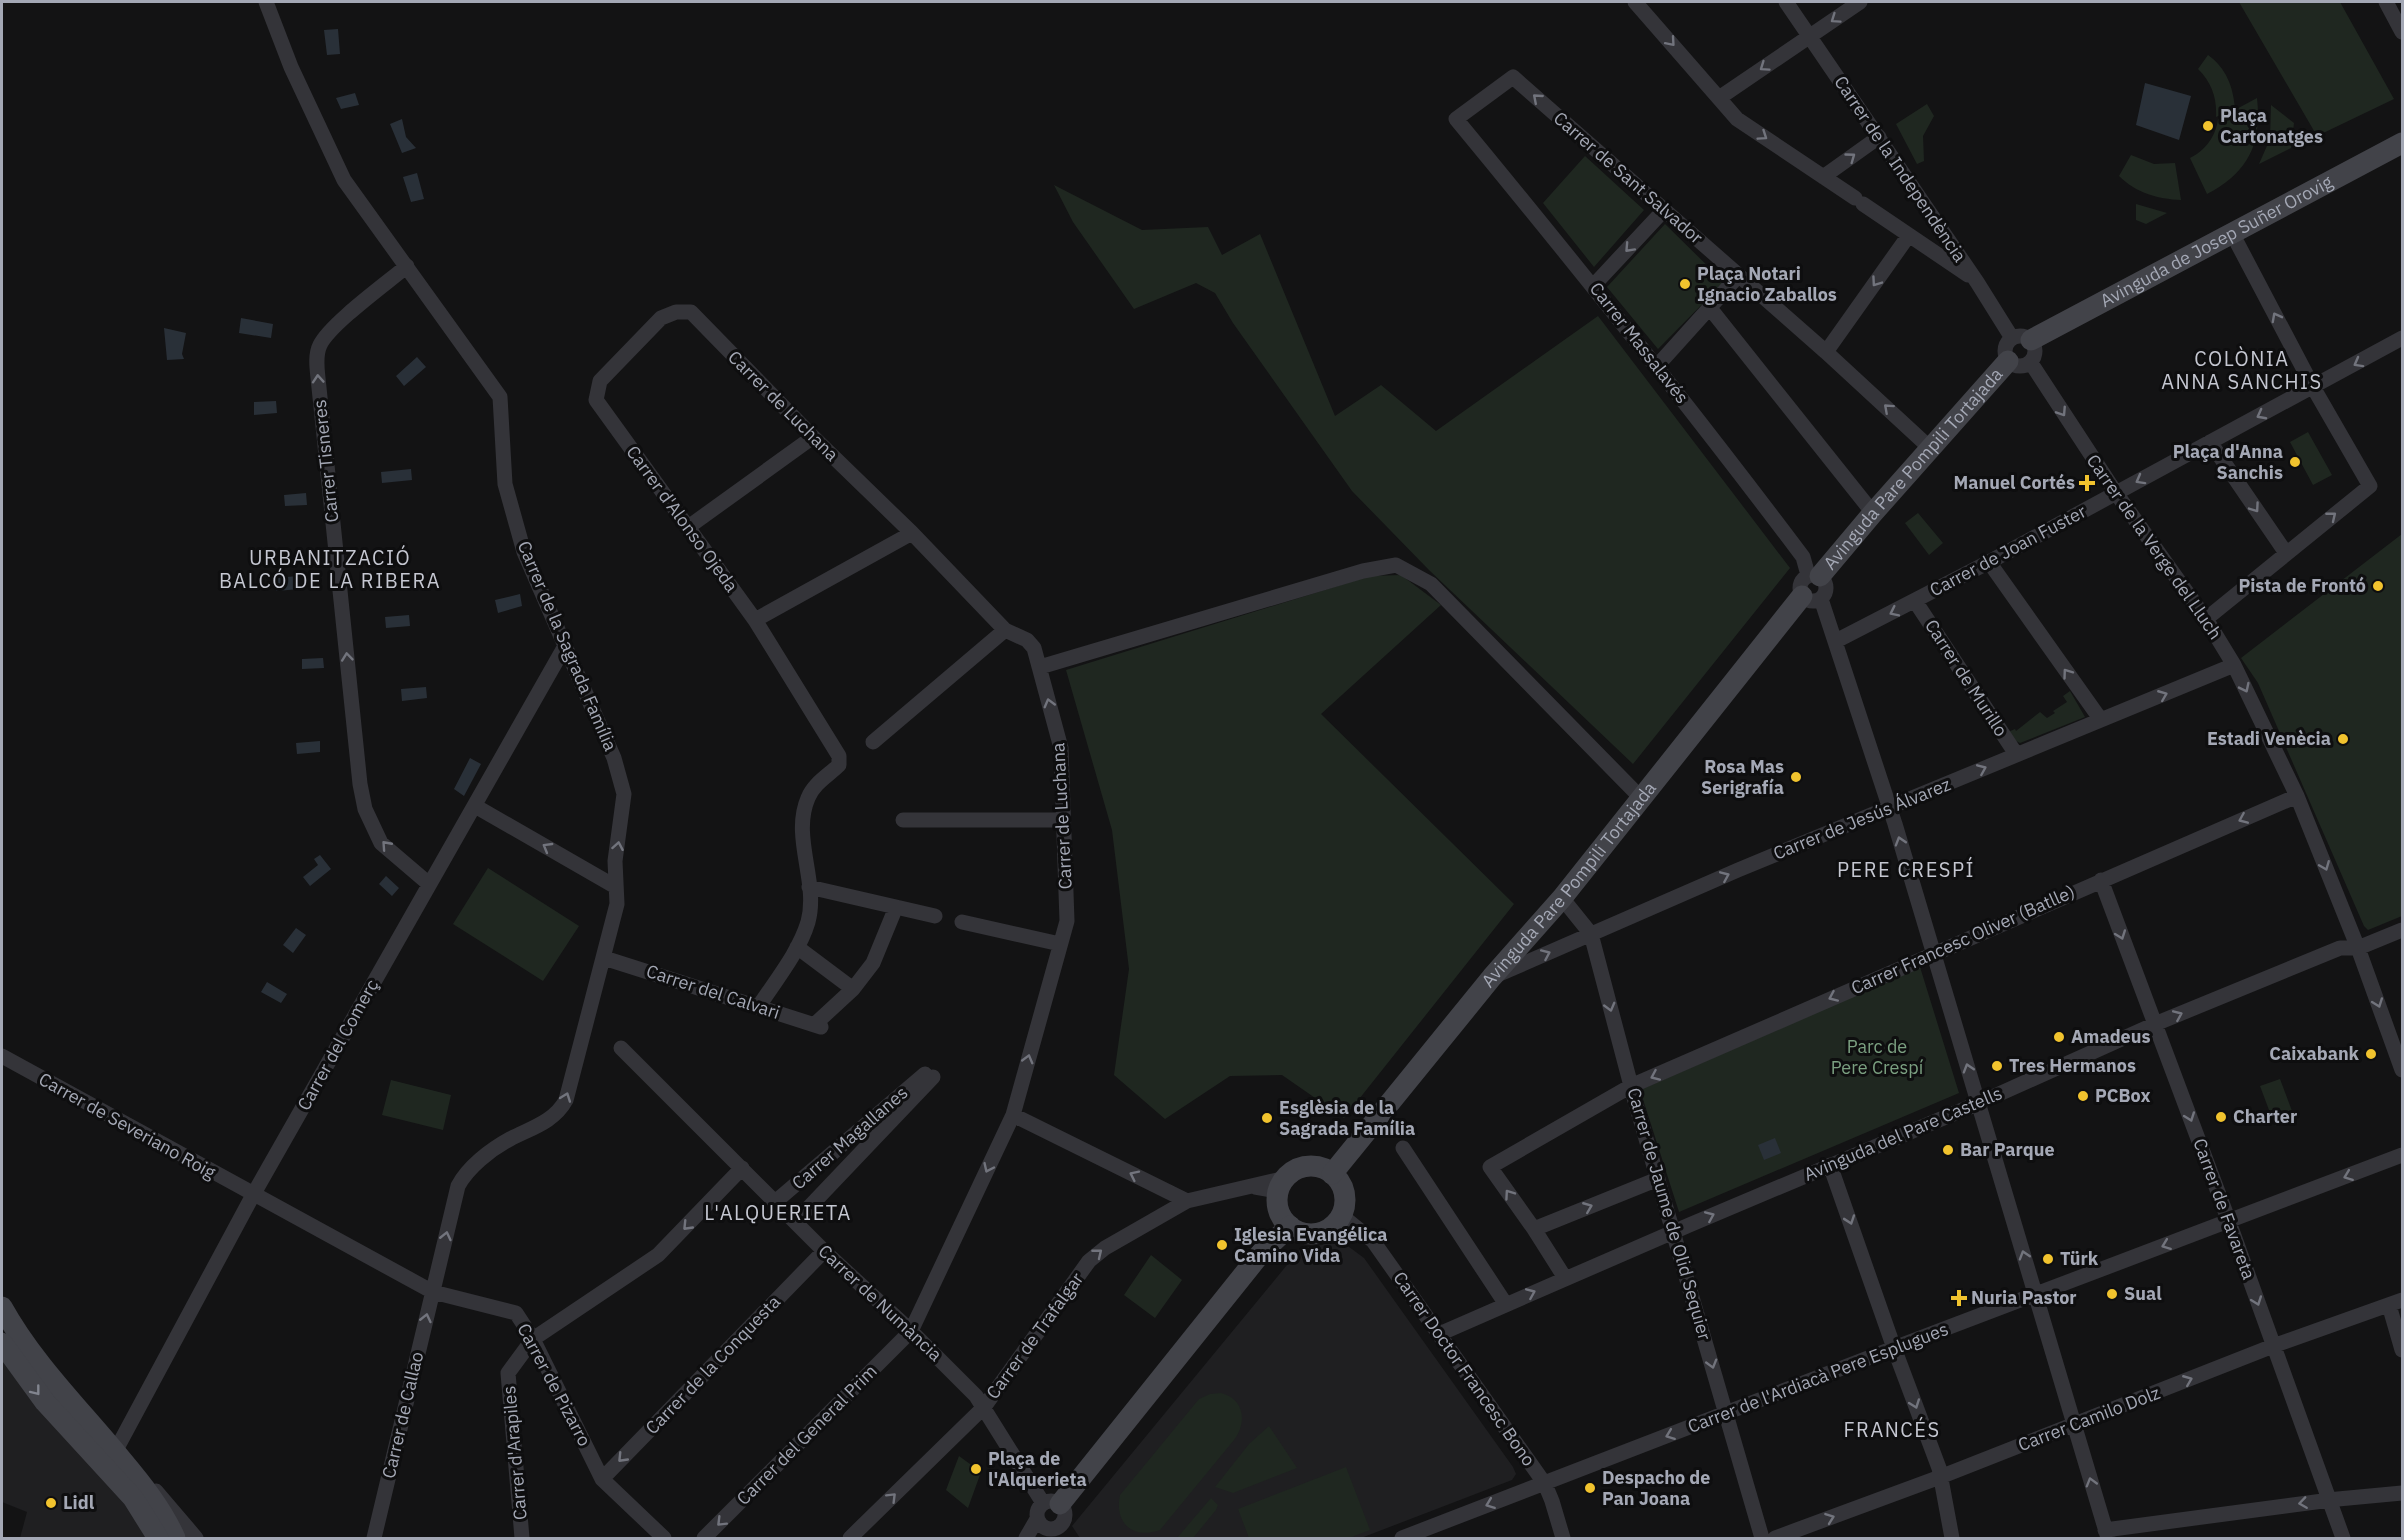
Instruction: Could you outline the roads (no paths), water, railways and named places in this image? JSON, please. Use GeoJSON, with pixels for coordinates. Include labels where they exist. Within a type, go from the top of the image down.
{"type":"FeatureCollection","features":[{"type":"Feature","properties":{"kind":"street","name":"Carrer de la Sagrada Família"},"geometry":{"type":"LineString","coordinates":[[266,2],[291,68],[344,180],[500,397],[505,484],[524,552],[622,780],[624,808],[615,861],[617,904],[566,1100],[555,1116],[493,1150],[464,1176],[458,1186],[433,1292]]}},
{"type":"Feature","properties":{"kind":"street","name":"Carrer de la Independència"},"geometry":{"type":"LineString","coordinates":[[1786,2],[1977,282],[2021,339]]}},
{"type":"Feature","properties":{"kind":"street"},"geometry":{"type":"LineString","coordinates":[[1719,98],[1860,2]]}},
{"type":"Feature","properties":{"kind":"street"},"geometry":{"type":"LineString","coordinates":[[2386,2],[2403,32]]}},
{"type":"Feature","properties":{"kind":"street"},"geometry":{"type":"LineString","coordinates":[[1640,3],[1737,119],[1977,282]]}},
{"type":"Feature","properties":{"kind":"street","name":"Carrer de Sant Salvador"},"geometry":{"type":"LineString","coordinates":[[1456,119],[1513,77],[1826,352],[1930,448]]}},
{"type":"Feature","properties":{"kind":"street","name":"Carrer Massalavés"},"geometry":{"type":"LineString","coordinates":[[1456,119],[1594,285],[1803,557],[1814,576]]}},
{"type":"Feature","properties":{"kind":"street"},"geometry":{"type":"LineString","coordinates":[[1823,177],[1879,137]]}},
{"type":"Feature","properties":{"kind":"street","name":"Avinguda de Josep Suñer Orovig"},"geometry":{"type":"LineString","coordinates":[[2021,339],[2233,235],[2403,143]]}},
{"type":"Feature","properties":{"kind":"street"},"geometry":{"type":"LineString","coordinates":[[1594,285],[1664,210]]}},
{"type":"Feature","properties":{"kind":"street"},"geometry":{"type":"LineString","coordinates":[[1826,352],[1910,235]]}},
{"type":"Feature","properties":{"kind":"street"},"geometry":{"type":"LineString","coordinates":[[2206,619],[2370,486],[2313,387],[2233,235]]}},
{"type":"Feature","properties":{"kind":"street","name":"Carrer Tisneres"},"geometry":{"type":"LineString","coordinates":[[407,266],[331,330],[320,346],[317,357],[360,784],[365,809],[381,843],[429,884]]}},
{"type":"Feature","properties":{"kind":"street"},"geometry":{"type":"LineString","coordinates":[[1657,366],[1739,275]]}},
{"type":"Feature","properties":{"kind":"street"},"geometry":{"type":"LineString","coordinates":[[1709,308],[1873,513]]}},
{"type":"Feature","properties":{"kind":"street","name":"Carrer d'Alonso Ojeda"},"geometry":{"type":"LineString","coordinates":[[691,312],[676,312],[661,318],[600,381],[596,400],[755,620],[839,756],[839,765],[818,783],[808,798],[802,825],[809,887]]}},
{"type":"Feature","properties":{"kind":"street","name":"Carrer de Luchana"},"geometry":{"type":"LineString","coordinates":[[691,312],[813,437],[912,533],[1005,630],[1027,640],[1034,648],[1061,748],[1067,921],[1013,1115],[911,1331]]}},
{"type":"Feature","properties":{"kind":"street"},"geometry":{"type":"LineString","coordinates":[[2286,553],[2210,442],[2403,338]]}},
{"type":"Feature","properties":{"kind":"street"},"geometry":{"type":"LineString","coordinates":[[2021,339],[2036,350],[2031,363],[2022,367],[2012,365],[2008,361],[2005,347],[2021,339]]}},
{"type":"Feature","properties":{"kind":"street","name":"Avinguda Pare Pompili Tortajada"},"geometry":{"type":"LineString","coordinates":[[1814,576],[2008,361]]}},
{"type":"Feature","properties":{"kind":"street","name":"Carrer de la Verge del Lluch"},"geometry":{"type":"LineString","coordinates":[[2031,363],[2116,493],[2206,619],[2234,665],[2297,796],[2358,948],[2403,1070]]}},
{"type":"Feature","properties":{"kind":"street"},"geometry":{"type":"LineString","coordinates":[[687,528],[813,437]]}},
{"type":"Feature","properties":{"kind":"street","name":"Carrer de Joan Fuster"},"geometry":{"type":"LineString","coordinates":[[1836,641],[1989,562],[2210,442]]}},
{"type":"Feature","properties":{"kind":"street"},"geometry":{"type":"LineString","coordinates":[[755,620],[912,533]]}},
{"type":"Feature","properties":{"kind":"street"},"geometry":{"type":"LineString","coordinates":[[1989,562],[2102,720]]}},
{"type":"Feature","properties":{"kind":"street"},"geometry":{"type":"LineString","coordinates":[[1040,667],[1364,571],[1396,565],[1431,584],[1641,798]]}},
{"type":"Feature","properties":{"kind":"street"},"geometry":{"type":"LineString","coordinates":[[1812,597],[1827,587],[1814,576],[1800,584],[1812,597],[1836,641],[1934,953],[2106,1534],[2328,1500],[2403,1493]]}},
{"type":"Feature","properties":{"kind":"street","name":"Avinguda Pare Pompili Tortajada"},"geometry":{"type":"LineString","coordinates":[[1332,1174],[1492,977],[1562,898],[1641,798],[1812,597]]}},
{"type":"Feature","properties":{"kind":"street","name":"Carrer de Murillo"},"geometry":{"type":"LineString","coordinates":[[1915,601],[2016,754]]}},
{"type":"Feature","properties":{"kind":"street"},"geometry":{"type":"LineString","coordinates":[[873,742],[1005,630]]}},
{"type":"Feature","properties":{"kind":"street","name":"Carrer del Comerç"},"geometry":{"type":"LineString","coordinates":[[117,1448],[253,1195],[565,646]]}},
{"type":"Feature","properties":{"kind":"street","name":"Carrer de Jesús Álvarez"},"geometry":{"type":"LineString","coordinates":[[1492,977],[1738,870],[2234,665]]}},
{"type":"Feature","properties":{"kind":"street","name":"Carrer Francesc Oliver (Batlle)"},"geometry":{"type":"LineString","coordinates":[[1534,1229],[1490,1167],[1631,1086],[2297,796]]}},
{"type":"Feature","properties":{"kind":"street"},"geometry":{"type":"LineString","coordinates":[[475,806],[616,887]]}},
{"type":"Feature","properties":{"kind":"street"},"geometry":{"type":"LineString","coordinates":[[903,819],[1063,820]]}},
{"type":"Feature","properties":{"kind":"street","name":"Carrer de Favareta"},"geometry":{"type":"LineString","coordinates":[[2101,880],[2229,1222],[2343,1539]]}},
{"type":"Feature","properties":{"kind":"street"},"geometry":{"type":"LineString","coordinates":[[759,1006],[797,947],[808,920],[809,887],[935,916]]}},
{"type":"Feature","properties":{"kind":"street","name":"Carrer de Jaume de Olid Sequier"},"geometry":{"type":"LineString","coordinates":[[1562,898],[1591,934],[1631,1086],[1762,1539]]}},
{"type":"Feature","properties":{"kind":"street"},"geometry":{"type":"LineString","coordinates":[[797,947],[853,989],[873,963],[896,907]]}},
{"type":"Feature","properties":{"kind":"street"},"geometry":{"type":"LineString","coordinates":[[962,922],[1060,944]]}},
{"type":"Feature","properties":{"kind":"street","name":"Avinguda del Pare Castells"},"geometry":{"type":"LineString","coordinates":[[1439,1334],[1505,1303],[1979,1103],[2155,1024],[2340,948],[2358,948],[2403,930]]}},
{"type":"Feature","properties":{"kind":"street","name":"Carrer del Calvari"},"geometry":{"type":"LineString","coordinates":[[604,958],[818,1026],[853,989]]}},
{"type":"Feature","properties":{"kind":"street","name":"Carrer de Numància"},"geometry":{"type":"LineString","coordinates":[[621,1048],[824,1251],[911,1331],[984,1407],[1052,1504]]}},
{"type":"Feature","properties":{"kind":"street","name":"Carrer de Severiano Roig"},"geometry":{"type":"LineString","coordinates":[[2,1056],[253,1195]]}},
{"type":"Feature","properties":{"kind":"street","name":"Carrer Magallanes"},"geometry":{"type":"LineString","coordinates":[[775,1202],[929,1075],[795,1222]]}},
{"type":"Feature","properties":{"kind":"street"},"geometry":{"type":"LineString","coordinates":[[1013,1115],[1187,1201]]}},
{"type":"Feature","properties":{"kind":"street"},"geometry":{"type":"LineString","coordinates":[[1403,1148],[1505,1303]]}},
{"type":"Feature","properties":{"kind":"street","name":"Carrer de l'Ardiacà Pere Esplugues"},"geometry":{"type":"LineString","coordinates":[[1402,1539],[1894,1348],[2403,1155]]}},
{"type":"Feature","properties":{"kind":"street"},"geometry":{"type":"LineString","coordinates":[[1830,1165],[1940,1477],[1953,1539]]}},
{"type":"Feature","properties":{"kind":"street"},"geometry":{"type":"LineString","coordinates":[[1313,1166],[1332,1174],[1340,1182],[1344,1193],[1345,1204],[1341,1215],[1328,1230],[1318,1233],[1308,1234],[1290,1226],[1280,1212],[1282,1186],[1294,1171],[1313,1166]]}},
{"type":"Feature","properties":{"kind":"street","name":"Carrer d'Arapiles"},"geometry":{"type":"LineString","coordinates":[[522,1539],[508,1373],[533,1339],[658,1255],[742,1168]]}},
{"type":"Feature","properties":{"kind":"street"},"geometry":{"type":"LineString","coordinates":[[1565,1278],[1534,1229],[1658,1179]]}},
{"type":"Feature","properties":{"kind":"street","name":"Carrer de Trafalgar"},"geometry":{"type":"LineString","coordinates":[[850,1539],[984,1407],[1089,1262],[1105,1248],[1187,1201],[1252,1186],[1282,1186]]}},
{"type":"Feature","properties":{"kind":"street","name":"Carrer de Pizarro"},"geometry":{"type":"LineString","coordinates":[[253,1195],[433,1292],[516,1313],[533,1339],[602,1479],[664,1539]]}},
{"type":"Feature","properties":{"kind":"street","name":"Carrer Doctor Francesc Bono"},"geometry":{"type":"LineString","coordinates":[[1341,1215],[1373,1241],[1545,1484],[1563,1539]]}},
{"type":"Feature","properties":{"kind":"street"},"geometry":{"type":"LineString","coordinates":[[1026,1539],[1037,1519],[1038,1510],[1052,1504],[1261,1252],[1290,1226]]}},
{"type":"Feature","properties":{"kind":"street","name":"Carrer de la Conquesta"},"geometry":{"type":"LineString","coordinates":[[602,1479],[824,1251]]}},
{"type":"Feature","properties":{"kind":"street","name":"Carrer de Callao"},"geometry":{"type":"LineString","coordinates":[[374,1539],[433,1292]]}},
{"type":"Feature","properties":{"kind":"street"},"geometry":{"type":"LineString","coordinates":[[2396,1302],[2403,1350]]}},
{"type":"Feature","properties":{"kind":"street","name":"Carrer Camilo Dolz"},"geometry":{"type":"LineString","coordinates":[[1775,1539],[1940,1477],[2273,1346],[2396,1302]]}},
{"type":"Feature","properties":{"kind":"street"},"geometry":{"type":"LineString","coordinates":[[2,1306],[27,1346],[144,1486],[164,1515],[187,1536]]}},
{"type":"Feature","properties":{"kind":"street","name":"Carrer del General Prim"},"geometry":{"type":"LineString","coordinates":[[704,1539],[911,1331]]}},
{"type":"Feature","properties":{"kind":"street"},"geometry":{"type":"LineString","coordinates":[[2,1344],[45,1402],[133,1498],[158,1539]]}},
{"type":"Feature","properties":{"kind":"street"},"geometry":{"type":"LineString","coordinates":[[86,1416],[117,1448],[187,1536]]}},
{"type":"Feature","properties":{"kind":"street"},"geometry":{"type":"LineString","coordinates":[[1037,1519],[1041,1526],[1054,1534],[1063,1524],[1066,1516],[1052,1504]]}},
{"type":"Feature","properties":{"kind":"place","name":"Plaça Cartonatges"},"geometry":{"type":"Point","coordinates":[2208,126]}},
{"type":"Feature","properties":{"kind":"place","name":"Plaça Notari Ignacio Zaballos"},"geometry":{"type":"Point","coordinates":[1685,284]}},
{"type":"Feature","properties":{"kind":"place","name":"Plaça d'Anna Sanchis"},"geometry":{"type":"Point","coordinates":[2295,462]}},
{"type":"Feature","properties":{"kind":"place","name":"Manuel Cortés"},"geometry":{"type":"Point","coordinates":[2087,483]}},
{"type":"Feature","properties":{"kind":"place","name":"Pista de Frontó"},"geometry":{"type":"Point","coordinates":[2378,586]}},
{"type":"Feature","properties":{"kind":"place","name":"Estadi Venècia"},"geometry":{"type":"Point","coordinates":[2343,739]}},
{"type":"Feature","properties":{"kind":"place","name":"Rosa Mas Serigrafía"},"geometry":{"type":"Point","coordinates":[1796,777]}},
{"type":"Feature","properties":{"kind":"place","name":"Amadeus"},"geometry":{"type":"Point","coordinates":[2059,1037]}},
{"type":"Feature","properties":{"kind":"place","name":"Caixabank"},"geometry":{"type":"Point","coordinates":[2371,1054]}},
{"type":"Feature","properties":{"kind":"place","name":"Tres Hermanos"},"geometry":{"type":"Point","coordinates":[1997,1066]}},
{"type":"Feature","properties":{"kind":"place","name":"PCBox"},"geometry":{"type":"Point","coordinates":[2083,1096]}},
{"type":"Feature","properties":{"kind":"place","name":"Charter"},"geometry":{"type":"Point","coordinates":[2221,1117]}},
{"type":"Feature","properties":{"kind":"place","name":"Esglèsia de la Sagrada Família"},"geometry":{"type":"Point","coordinates":[1267,1118]}},
{"type":"Feature","properties":{"kind":"place","name":"Bar Parque"},"geometry":{"type":"Point","coordinates":[1948,1150]}},
{"type":"Feature","properties":{"kind":"place","name":"Iglesia Evangélica Camino Vida"},"geometry":{"type":"Point","coordinates":[1222,1245]}},
{"type":"Feature","properties":{"kind":"place","name":"Türk"},"geometry":{"type":"Point","coordinates":[2048,1259]}},
{"type":"Feature","properties":{"kind":"place","name":"Sual"},"geometry":{"type":"Point","coordinates":[2112,1294]}},
{"type":"Feature","properties":{"kind":"place","name":"Nuria Pastor"},"geometry":{"type":"Point","coordinates":[1959,1298]}},
{"type":"Feature","properties":{"kind":"place","name":"Plaça de l'Alquerieta"},"geometry":{"type":"Point","coordinates":[976,1469]}},
{"type":"Feature","properties":{"kind":"place","name":"Despacho de Pan Joana"},"geometry":{"type":"Point","coordinates":[1590,1488]}},
{"type":"Feature","properties":{"kind":"place","name":"Lidl"},"geometry":{"type":"Point","coordinates":[51,1503]}},
{"type":"Feature","properties":{"kind":"district","name":"COLÒNIA ANNA SANCHIS"},"geometry":{"type":"Point","coordinates":[2242,370]}},
{"type":"Feature","properties":{"kind":"district","name":"URBANITZACIÓ BALCÓ DE LA RIBERA"},"geometry":{"type":"Point","coordinates":[330,570]}},
{"type":"Feature","properties":{"kind":"district","name":"PERE CRESPÍ"},"geometry":{"type":"Point","coordinates":[1906,870]}},
{"type":"Feature","properties":{"kind":"district","name":"L'ALQUERIETA"},"geometry":{"type":"Point","coordinates":[778,1213]}},
{"type":"Feature","properties":{"kind":"district","name":"FRANCÉS"},"geometry":{"type":"Point","coordinates":[1892,1430]}},
{"type":"Feature","properties":{"kind":"park label","name":"Parc de Pere Crespí"},"geometry":{"type":"Point","coordinates":[1877,1057]}}]}
